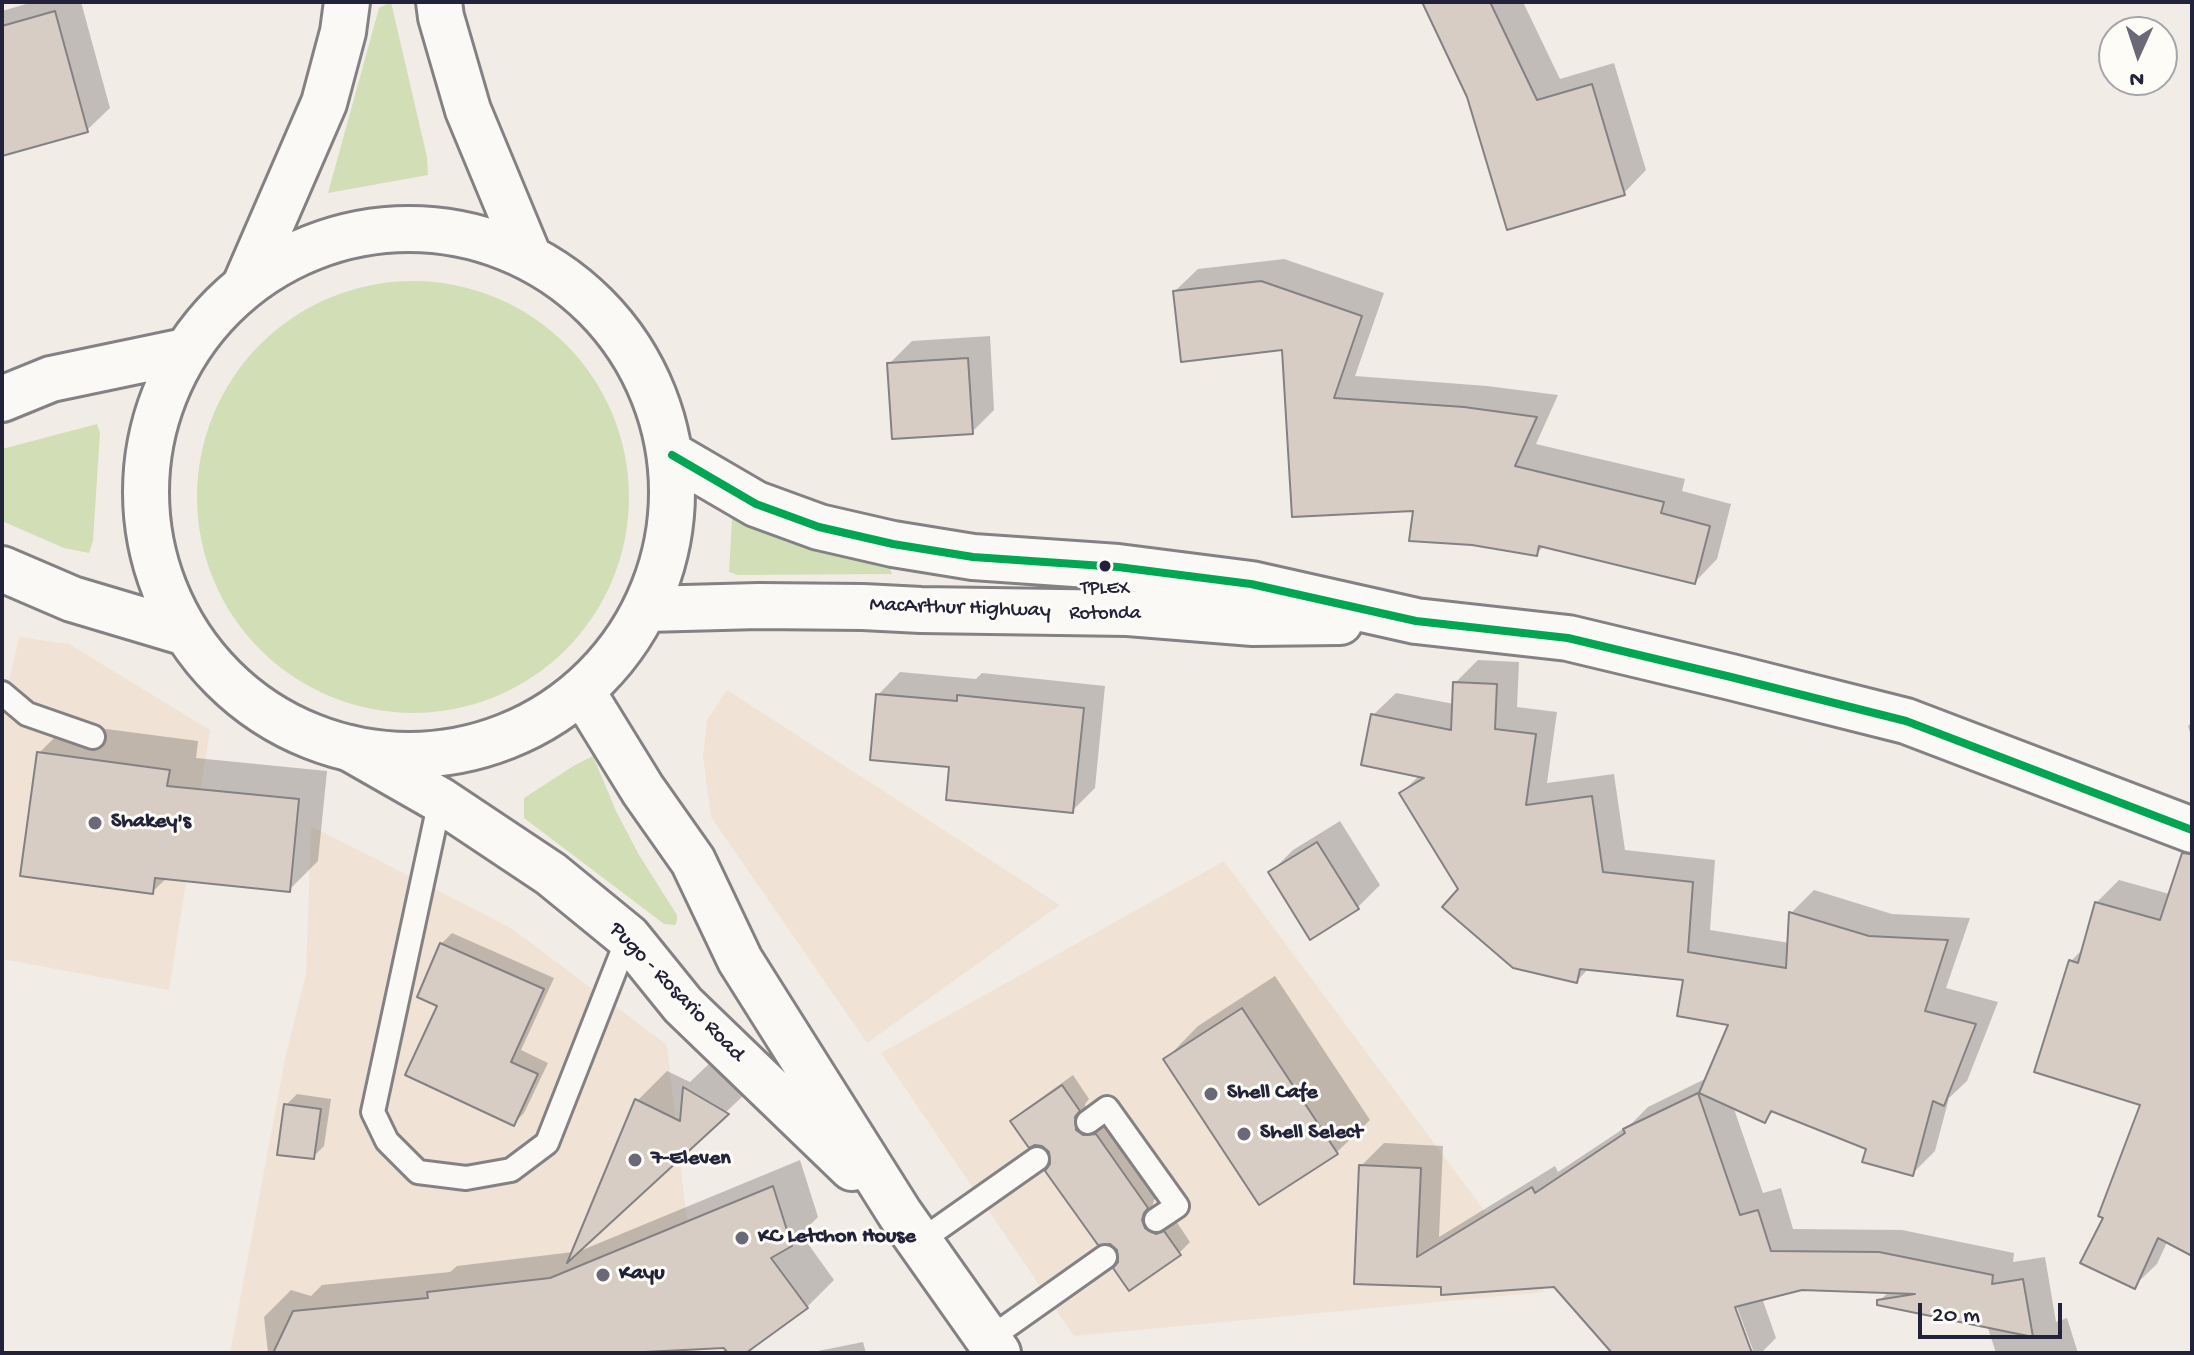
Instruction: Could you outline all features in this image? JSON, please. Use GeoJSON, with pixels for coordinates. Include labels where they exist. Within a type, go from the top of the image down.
{"type":"FeatureCollection","features":[{"type":"Feature","properties":{"kind":"main road"},"geometry":{"type":"LineString","coordinates":[[245,285],[324,103],[343,32],[347,2]]}},
{"type":"Feature","properties":{"kind":"main road"},"geometry":{"type":"LineString","coordinates":[[439,2],[468,110],[529,257]]}},
{"type":"Feature","properties":{"kind":"main road"},"geometry":{"type":"LineString","coordinates":[[409,229],[461,234],[529,257],[596,305],[644,370],[672,455],[670,540],[647,609],[619,653],[582,691],[523,730],[468,749],[408,755],[349,748],[271,716],[215,671],[186,633],[152,553],[146,473],[154,424],[185,351],[215,313],[245,285],[286,259],[320,244],[368,232],[409,229]]}},
{"type":"Feature","properties":{"kind":"main road"},"geometry":{"type":"LineString","coordinates":[[2,399],[51,379],[185,351]]}},
{"type":"Feature","properties":{"kind":"main road","name":"MacArthur Highway"},"geometry":{"type":"LineString","coordinates":[[672,455],[756,504],[819,527],[863,537],[973,557],[1118,567],[1251,584],[1416,621],[1568,638],[1906,721],[2192,830]]}},
{"type":"Feature","properties":{"kind":"main road"},"geometry":{"type":"LineString","coordinates":[[2,569],[72,599],[186,633]]}},
{"type":"Feature","properties":{"kind":"main road","name":"MacArthur Highway"},"geometry":{"type":"LineString","coordinates":[[647,609],[863,607],[1128,613],[1253,623],[1416,621]]}},
{"type":"Feature","properties":{"kind":"main road","name":"Pugo - Rosario Road"},"geometry":{"type":"LineString","coordinates":[[582,691],[643,790],[693,861],[740,960],[910,1228],[993,1346]]}},
{"type":"Feature","properties":{"kind":"main road","name":"Pugo - Rosario Road"},"geometry":{"type":"LineString","coordinates":[[349,748],[440,800],[551,874],[628,937],[683,1005],[910,1228]]}},
{"type":"Feature","properties":{"kind":"lane"},"geometry":{"type":"LineString","coordinates":[[2,693],[27,714],[93,737]]}},
{"type":"Feature","properties":{"kind":"lane"},"geometry":{"type":"LineString","coordinates":[[440,800],[373,1112],[387,1141],[418,1172],[466,1178],[511,1170],[547,1143],[628,937]]}},
{"type":"Feature","properties":{"kind":"lane"},"geometry":{"type":"LineString","coordinates":[[1088,1122],[1107,1108],[1177,1206],[1156,1220]]}},
{"type":"Feature","properties":{"kind":"lane"},"geometry":{"type":"LineString","coordinates":[[910,1228],[1037,1159]]}},
{"type":"Feature","properties":{"kind":"lane"},"geometry":{"type":"LineString","coordinates":[[993,1346],[1105,1257]]}},
{"type":"Feature","properties":{"kind":"shaded area"},"geometry":{"type":"Polygon","coordinates":[[[19,637],[69,644],[210,730],[169,990],[2,959],[2,712],[19,637]]]}},
{"type":"Feature","properties":{"kind":"shaded area"},"geometry":{"type":"Polygon","coordinates":[[[727,690],[1060,905],[867,1043],[711,817],[703,756],[707,720],[727,690]]]}},
{"type":"Feature","properties":{"kind":"shaded area"},"geometry":{"type":"Polygon","coordinates":[[[311,826],[511,928],[667,1045],[701,1346],[697,1353],[230,1353],[285,1059],[306,974],[311,826]]]}},
{"type":"Feature","properties":{"kind":"shaded area"},"geometry":{"type":"Polygon","coordinates":[[[1224,861],[1545,1292],[1074,1336],[881,1053],[1224,861]]]}},
{"type":"Feature","properties":{"kind":"green space"},"geometry":{"type":"Polygon","coordinates":[[[391,2],[427,157],[428,175],[328,193],[379,8],[391,2]]]}},
{"type":"Feature","properties":{"kind":"green space"},"geometry":{"type":"Polygon","coordinates":[[[413,281],[455,285],[496,297],[533,317],[566,344],[593,377],[613,414],[625,455],[629,497],[625,539],[613,580],[593,617],[566,650],[533,677],[496,697],[455,709],[413,713],[371,709],[330,697],[293,677],[260,650],[233,617],[213,580],[201,539],[197,497],[201,455],[213,414],[233,377],[260,344],[293,317],[330,297],[371,285],[413,281]]]}},
{"type":"Feature","properties":{"kind":"green space"},"geometry":{"type":"Polygon","coordinates":[[[97,424],[100,433],[93,541],[89,553],[64,548],[2,521],[2,449],[97,424]]]}},
{"type":"Feature","properties":{"kind":"green space"},"geometry":{"type":"Polygon","coordinates":[[[741,510],[888,562],[892,574],[738,575],[729,572],[732,519],[741,510]]]}},
{"type":"Feature","properties":{"kind":"green space"},"geometry":{"type":"Polygon","coordinates":[[[593,756],[639,855],[677,915],[675,925],[664,924],[524,818],[524,798],[593,756]]]}},
{"type":"Feature","properties":{"kind":"building"},"geometry":{"type":"Polygon","coordinates":[[[1422,2],[1490,2],[1537,100],[1592,84],[1625,195],[1507,230],[1467,97],[1422,2]]]}},
{"type":"Feature","properties":{"kind":"building"},"geometry":{"type":"Polygon","coordinates":[[[55,11],[88,132],[2,156],[2,26],[55,11]]]}},
{"type":"Feature","properties":{"kind":"building"},"geometry":{"type":"Polygon","coordinates":[[[1261,281],[1362,316],[1334,398],[1464,407],[1537,417],[1515,466],[1664,502],[1661,513],[1710,526],[1695,584],[1539,546],[1537,556],[1472,545],[1409,541],[1413,511],[1292,517],[1282,350],[1181,362],[1173,291],[1261,281]]]}},
{"type":"Feature","properties":{"kind":"building"},"geometry":{"type":"Polygon","coordinates":[[[968,358],[973,434],[892,439],[887,363],[968,358]]]}},
{"type":"Feature","properties":{"kind":"building"},"geometry":{"type":"Polygon","coordinates":[[[1453,682],[1497,684],[1495,729],[1536,734],[1526,805],[1592,796],[1603,872],[1693,882],[1688,952],[1786,968],[1789,912],[1869,936],[1948,940],[1925,1011],[1976,1024],[1944,1106],[1933,1101],[1913,1176],[1862,1162],[1866,1149],[1771,1111],[1765,1123],[1699,1093],[1728,1025],[1677,1016],[1683,980],[1580,969],[1577,983],[1513,968],[1442,907],[1458,889],[1399,793],[1424,778],[1361,765],[1371,714],[1451,730],[1453,682]]]}},
{"type":"Feature","properties":{"kind":"building"},"geometry":{"type":"Polygon","coordinates":[[[876,694],[957,701],[957,695],[1084,708],[1073,813],[946,800],[949,767],[870,760],[876,694]]]}},
{"type":"Feature","properties":{"kind":"building"},"geometry":{"type":"Polygon","coordinates":[[[37,752],[170,770],[167,786],[299,799],[290,892],[155,878],[153,894],[20,876],[37,752]]]}},
{"type":"Feature","properties":{"kind":"building"},"geometry":{"type":"Polygon","coordinates":[[[1317,842],[1359,909],[1310,940],[1268,872],[1317,842]]]}},
{"type":"Feature","properties":{"kind":"building"},"geometry":{"type":"Polygon","coordinates":[[[2182,853],[2192,854],[2192,1256],[2158,1238],[2135,1289],[2080,1263],[2103,1218],[2098,1216],[2140,1105],[2034,1072],[2069,960],[2078,963],[2095,902],[2160,920],[2182,853]]]}},
{"type":"Feature","properties":{"kind":"building"},"geometry":{"type":"Polygon","coordinates":[[[440,943],[544,989],[511,1062],[538,1074],[514,1126],[405,1075],[437,1006],[417,997],[440,943]]]}},
{"type":"Feature","properties":{"kind":"building"},"geometry":{"type":"Polygon","coordinates":[[[1242,1008],[1338,1154],[1259,1205],[1163,1059],[1242,1008]]]}},
{"type":"Feature","properties":{"kind":"building"},"geometry":{"type":"Polygon","coordinates":[[[1062,1085],[1080,1111],[1075,1117],[1076,1130],[1083,1135],[1096,1134],[1148,1208],[1142,1220],[1145,1228],[1156,1234],[1164,1231],[1181,1255],[1129,1291],[1113,1268],[1118,1262],[1117,1250],[1110,1244],[1098,1245],[1045,1171],[1050,1164],[1049,1152],[1042,1146],[1029,1148],[1010,1121],[1062,1085]]]}},
{"type":"Feature","properties":{"kind":"building"},"geometry":{"type":"Polygon","coordinates":[[[683,1087],[729,1114],[567,1263],[635,1099],[680,1121],[683,1087]]]}},
{"type":"Feature","properties":{"kind":"building"},"geometry":{"type":"Polygon","coordinates":[[[1698,1093],[1740,1215],[1758,1210],[1771,1251],[1879,1252],[1993,1275],[1992,1284],[2023,1279],[2033,1337],[1877,1305],[1877,1300],[1915,1294],[1802,1290],[1735,1307],[1752,1353],[1612,1353],[1554,1287],[1441,1295],[1441,1287],[1354,1284],[1359,1165],[1421,1168],[1417,1257],[1532,1187],[1535,1193],[1625,1133],[1623,1129],[1698,1093]]]}},
{"type":"Feature","properties":{"kind":"building"},"geometry":{"type":"Polygon","coordinates":[[[284,1104],[321,1109],[314,1159],[277,1155],[284,1104]]]}},
{"type":"Feature","properties":{"kind":"building"},"geometry":{"type":"Polygon","coordinates":[[[773,1186],[792,1246],[771,1258],[808,1308],[746,1353],[728,1353],[724,1348],[624,1353],[273,1353],[293,1311],[428,1298],[427,1292],[550,1278],[773,1186]]]}},
{"type":"Feature","properties":{"kind":"transit line"},"geometry":{"type":"LineString","coordinates":[[672,455],[756,504],[819,527],[893,544],[973,557],[1118,567],[1251,584],[1416,621],[1568,638],[1731,677],[1906,721],[2192,830]]}},
{"type":"Feature","properties":{"kind":"place","name":"TPLEX Rotonda"},"geometry":{"type":"Point","coordinates":[1105,566]}},
{"type":"Feature","properties":{"kind":"place","name":"Shakey's"},"geometry":{"type":"Point","coordinates":[95,823]}},
{"type":"Feature","properties":{"kind":"place","name":"Shell Cafe"},"geometry":{"type":"Point","coordinates":[1211,1094]}},
{"type":"Feature","properties":{"kind":"place","name":"Shell Select"},"geometry":{"type":"Point","coordinates":[1244,1134]}},
{"type":"Feature","properties":{"kind":"place","name":"7-Eleven"},"geometry":{"type":"Point","coordinates":[635,1160]}},
{"type":"Feature","properties":{"kind":"place","name":"KC Letchon House"},"geometry":{"type":"Point","coordinates":[742,1238]}},
{"type":"Feature","properties":{"kind":"place","name":"Kayu"},"geometry":{"type":"Point","coordinates":[603,1275]}}]}
